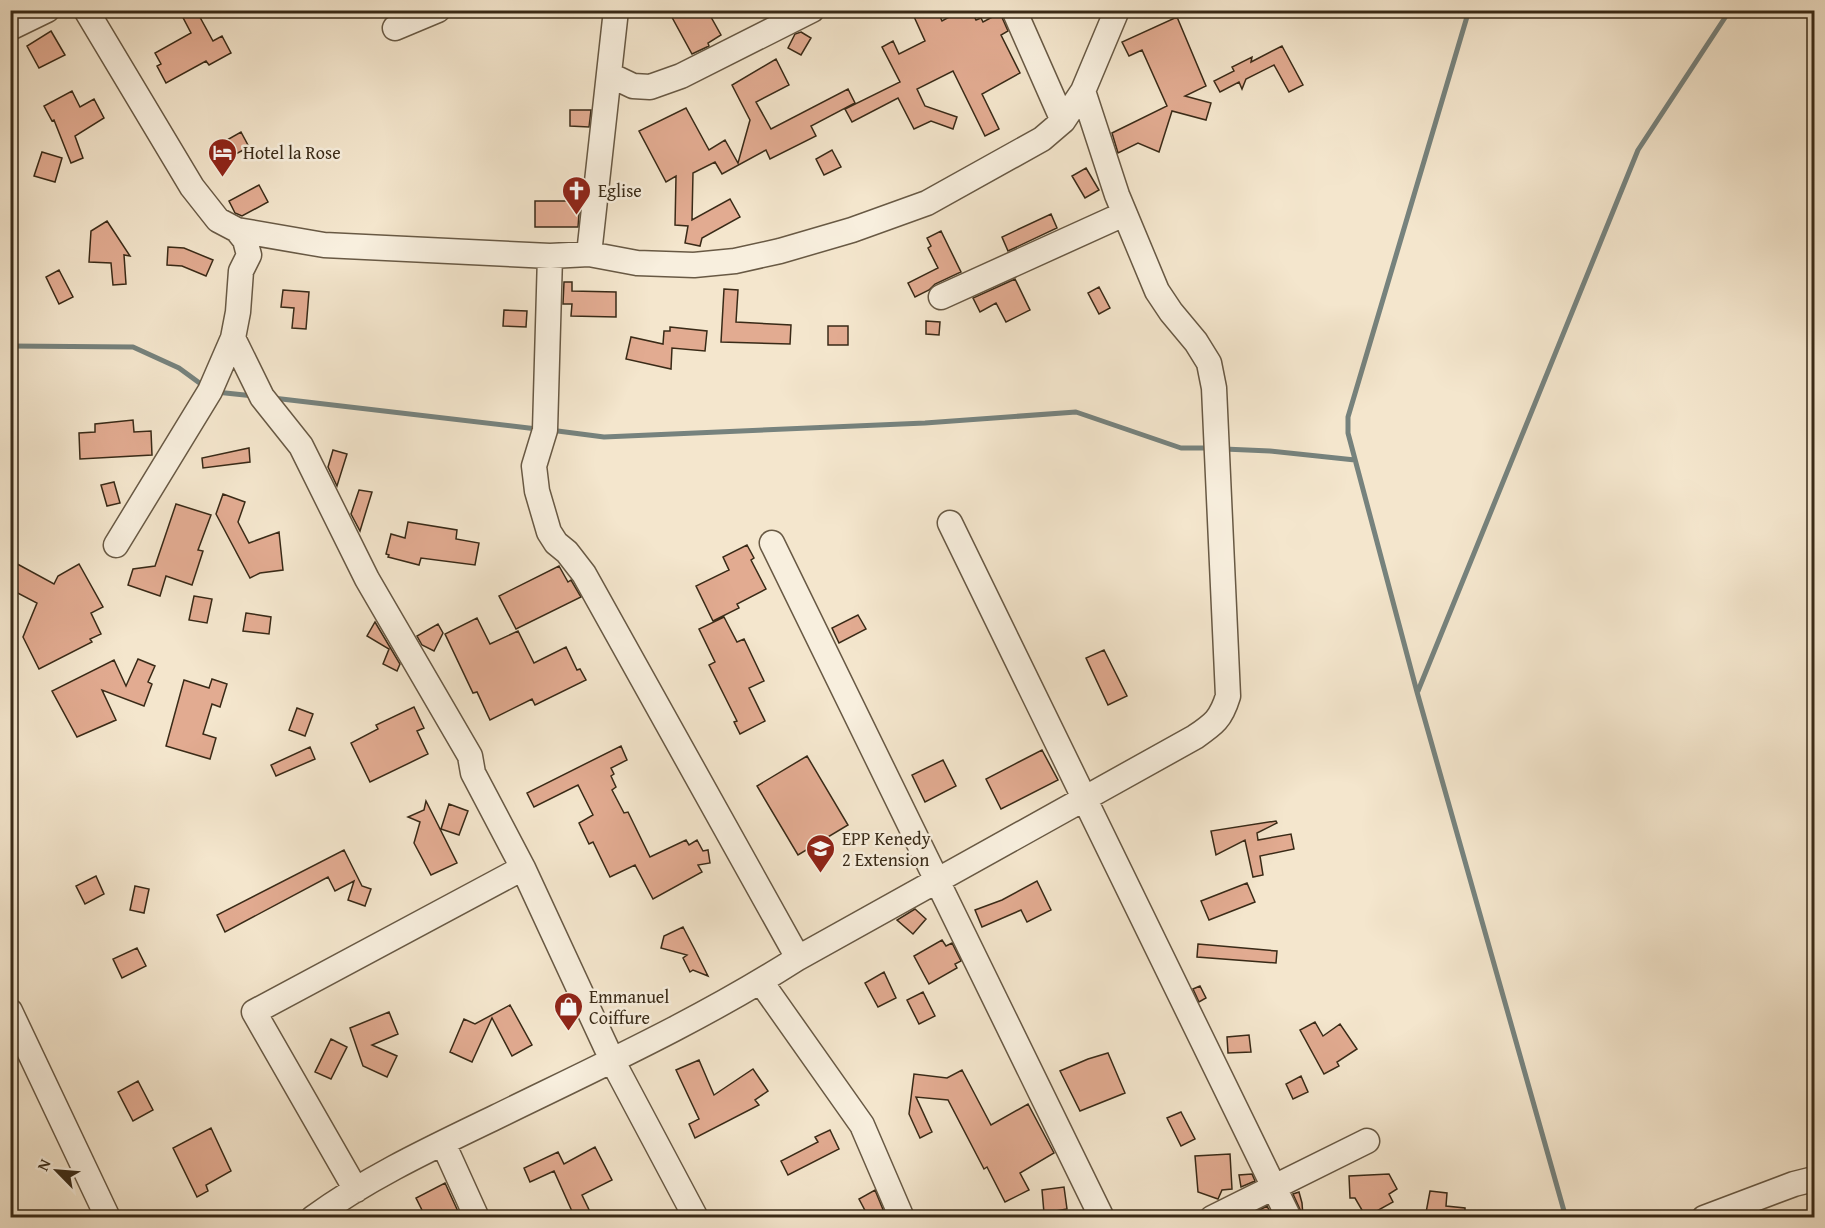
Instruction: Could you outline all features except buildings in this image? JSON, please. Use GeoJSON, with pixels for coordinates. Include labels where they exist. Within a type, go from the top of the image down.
{"type":"FeatureCollection","features":[{"type":"Feature","properties":{"kind":"street"},"geometry":{"type":"LineString","coordinates":[[10,28],[47,10]]}},
{"type":"Feature","properties":{"kind":"street"},"geometry":{"type":"LineString","coordinates":[[86,10],[192,187],[218,220],[237,230],[324,245],[550,256],[589,254],[637,263],[694,265],[735,261],[780,251],[852,230],[927,203],[1042,139],[1062,121],[1083,90],[1117,10]]}},
{"type":"Feature","properties":{"kind":"street"},"geometry":{"type":"LineString","coordinates":[[395,28],[438,10]]}},
{"type":"Feature","properties":{"kind":"street"},"geometry":{"type":"LineString","coordinates":[[589,254],[616,10]]}},
{"type":"Feature","properties":{"kind":"street"},"geometry":{"type":"LineString","coordinates":[[609,75],[633,86],[650,87],[681,76],[812,10]]}},
{"type":"Feature","properties":{"kind":"street"},"geometry":{"type":"LineString","coordinates":[[1014,10],[1062,121]]}},
{"type":"Feature","properties":{"kind":"street"},"geometry":{"type":"LineString","coordinates":[[313,1218],[356,1190],[443,1143],[612,1060],[761,982],[798,958],[1214,725],[1223,713],[1228,696],[1214,388],[1209,363],[1157,291],[1124,214],[1095,133],[1083,90]]}},
{"type":"Feature","properties":{"kind":"street"},"geometry":{"type":"LineString","coordinates":[[941,297],[1124,214]]}},
{"type":"Feature","properties":{"kind":"street"},"geometry":{"type":"LineString","coordinates":[[116,545],[210,391],[233,338],[238,312],[241,271],[249,255],[245,240],[237,230]]}},
{"type":"Feature","properties":{"kind":"street"},"geometry":{"type":"LineString","coordinates":[[550,256],[545,430],[534,466],[537,491],[549,532],[584,574],[798,958]]}},
{"type":"Feature","properties":{"kind":"street"},"geometry":{"type":"LineString","coordinates":[[233,338],[262,397],[301,446],[367,579],[470,756],[473,773],[523,868],[612,1060],[696,1218]]}},
{"type":"Feature","properties":{"kind":"street"},"geometry":{"type":"LineString","coordinates":[[950,523],[1289,1218]]}},
{"type":"Feature","properties":{"kind":"street"},"geometry":{"type":"LineString","coordinates":[[772,543],[1102,1218]]}},
{"type":"Feature","properties":{"kind":"street"},"geometry":{"type":"LineString","coordinates":[[356,1190],[254,1012],[523,868]]}},
{"type":"Feature","properties":{"kind":"street"},"geometry":{"type":"LineString","coordinates":[[761,982],[862,1125],[902,1218]]}},
{"type":"Feature","properties":{"kind":"street"},"geometry":{"type":"LineString","coordinates":[[10,1011],[108,1218]]}},
{"type":"Feature","properties":{"kind":"street"},"geometry":{"type":"LineString","coordinates":[[1212,1218],[1366,1142]]}},
{"type":"Feature","properties":{"kind":"street"},"geometry":{"type":"LineString","coordinates":[[443,1143],[477,1218]]}},
{"type":"Feature","properties":{"kind":"street"},"geometry":{"type":"LineString","coordinates":[[1704,1218],[1815,1179]]}},
{"type":"Feature","properties":{"kind":"waterway"},"geometry":{"type":"LineString","coordinates":[[1469,10],[1348,417],[1348,433],[1417,692],[1566,1218]]}},
{"type":"Feature","properties":{"kind":"waterway"},"geometry":{"type":"LineString","coordinates":[[1418,691],[1638,150],[1730,10]]}},
{"type":"Feature","properties":{"kind":"waterway"},"geometry":{"type":"LineString","coordinates":[[10,346],[133,347],[179,368],[205,387]]}},
{"type":"Feature","properties":{"kind":"waterway"},"geometry":{"type":"LineString","coordinates":[[216,392],[254,396]]}},
{"type":"Feature","properties":{"kind":"waterway"},"geometry":{"type":"LineString","coordinates":[[273,398],[537,429]]}},
{"type":"Feature","properties":{"kind":"waterway"},"geometry":{"type":"LineString","coordinates":[[550,430],[604,437],[925,423],[1076,412],[1181,448],[1211,448]]}},
{"type":"Feature","properties":{"kind":"waterway"},"geometry":{"type":"LineString","coordinates":[[1224,449],[1270,451],[1355,460]]}},
{"type":"Feature","properties":{"kind":"place","name":"Hotel la Rose"},"geometry":{"type":"Point","coordinates":[222,178]}},
{"type":"Feature","properties":{"kind":"place","name":"Eglise"},"geometry":{"type":"Point","coordinates":[577,216]}},
{"type":"Feature","properties":{"kind":"place","name":"EPP Kenedy 2 Extension"},"geometry":{"type":"Point","coordinates":[821,874]}},
{"type":"Feature","properties":{"kind":"place","name":"Emmanuel Coiffure"},"geometry":{"type":"Point","coordinates":[568,1032]}}]}
